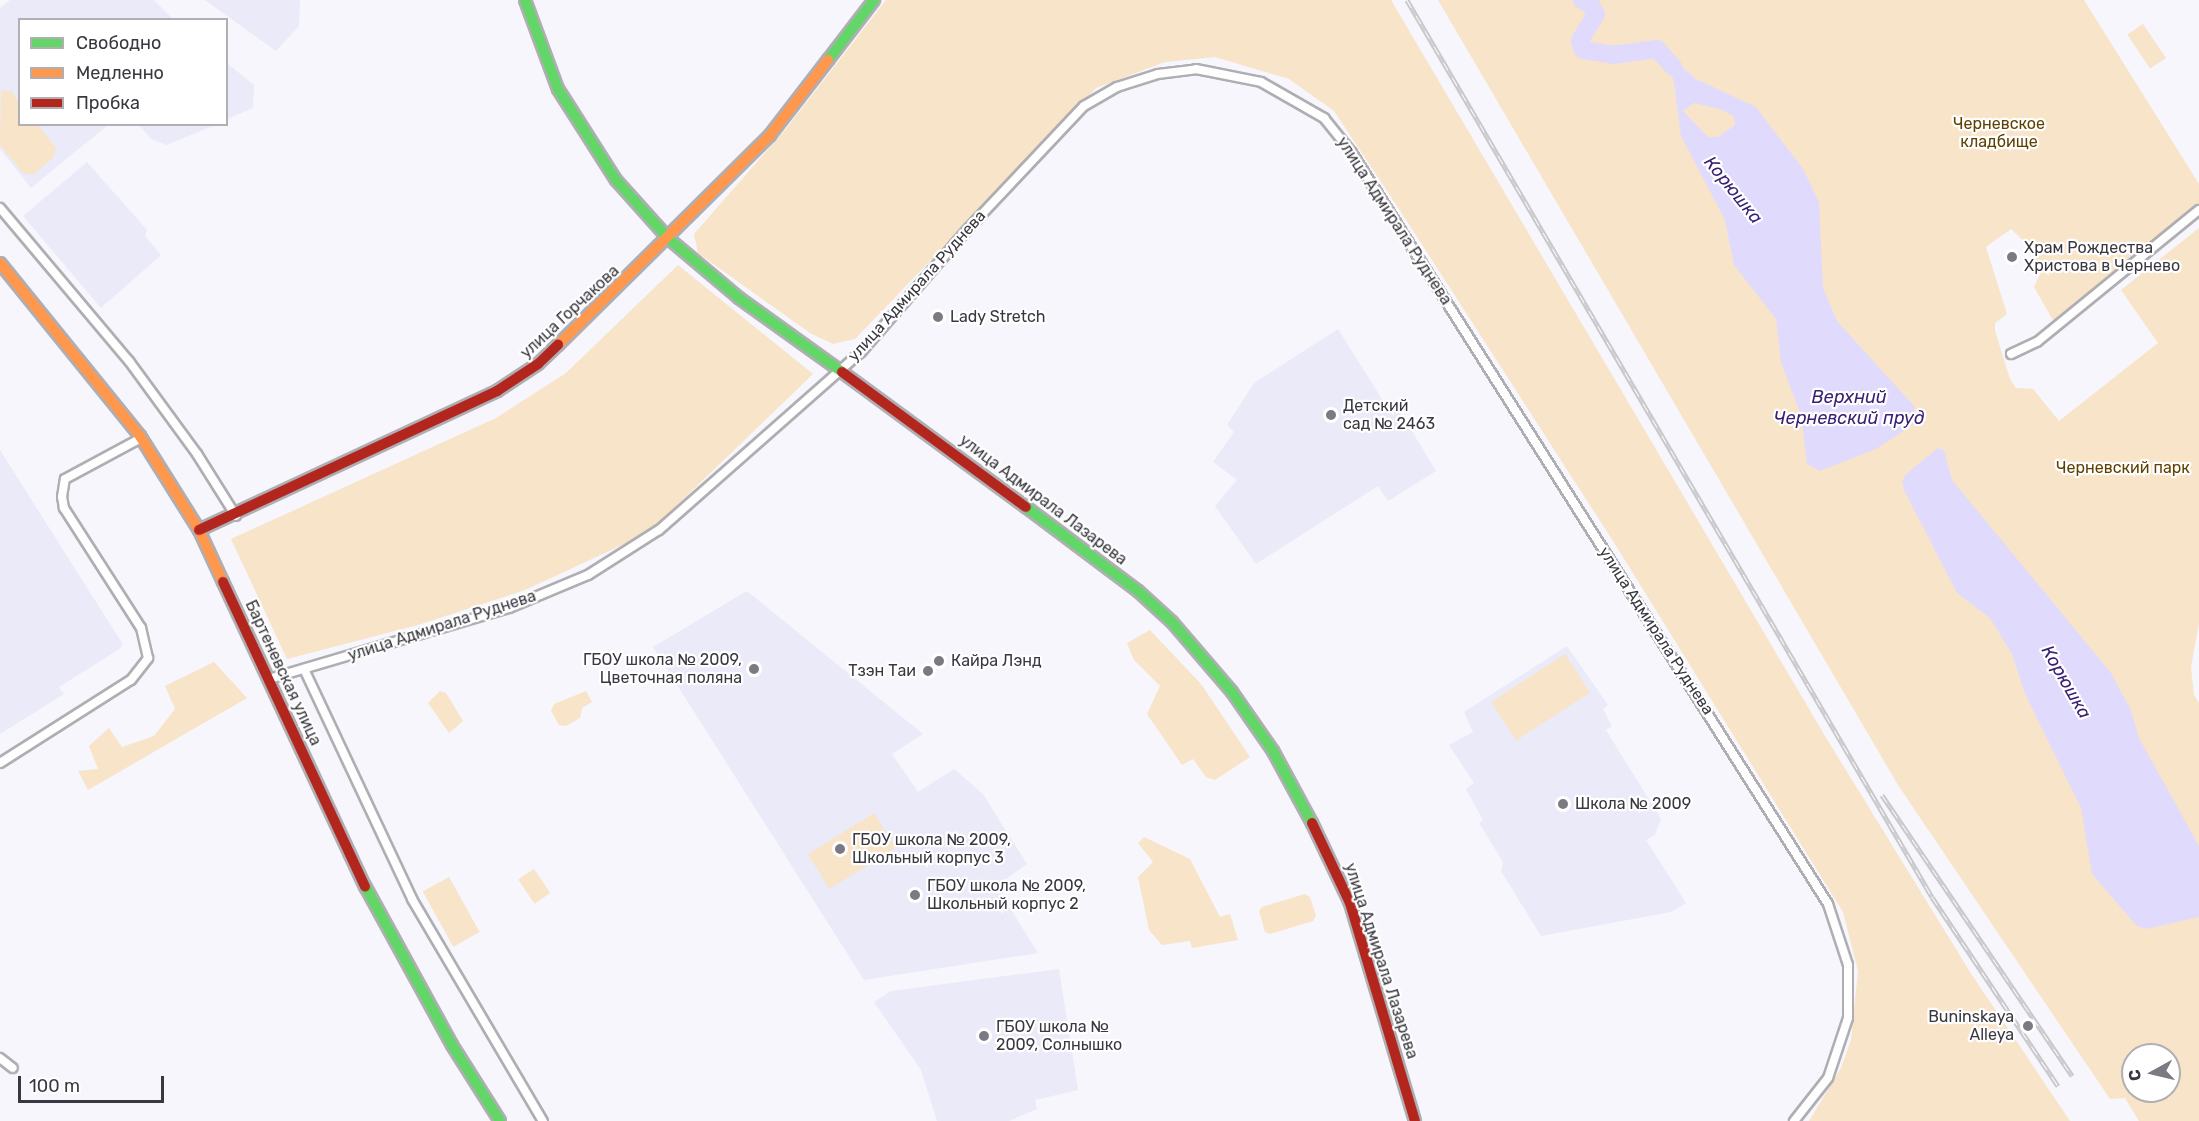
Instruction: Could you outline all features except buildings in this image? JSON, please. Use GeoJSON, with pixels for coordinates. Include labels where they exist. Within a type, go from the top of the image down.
{"type":"FeatureCollection","features":[{"type":"Feature","properties":{"kind":"street","name":"улица Адмирала Лазарева"},"geometry":{"type":"LineString","coordinates":[[525,0],[558,89],[615,180],[669,239],[739,298],[841,370],[1138,591],[1172,622],[1246,710],[1273,751],[1332,861],[1350,903],[1415,1121]]}},
{"type":"Feature","properties":{"kind":"street","name":"улица Горчакова"},"geometry":{"type":"LineString","coordinates":[[199,530],[236,516],[426,427],[521,377],[669,239],[803,97],[874,0]]}},
{"type":"Feature","properties":{"kind":"street","name":"улица Адмирала Руднева"},"geometry":{"type":"LineString","coordinates":[[269,679],[509,608],[588,575],[659,530],[861,352],[1048,141],[1103,93],[1158,74],[1196,69],[1261,81],[1323,118],[1339,134],[1828,904],[1848,965],[1848,1018],[1828,1078],[1794,1121]]}},
{"type":"Feature","properties":{"kind":"street"},"geometry":{"type":"LineString","coordinates":[[0,208],[129,361],[197,454],[236,516]]}},
{"type":"Feature","properties":{"kind":"street"},"geometry":{"type":"LineString","coordinates":[[2011,354],[2037,342],[2199,210]]}},
{"type":"Feature","properties":{"kind":"street","name":"Бартеневская улица"},"geometry":{"type":"LineString","coordinates":[[0,263],[141,438],[199,530],[380,917],[452,1045],[500,1121]]}},
{"type":"Feature","properties":{"kind":"street"},"geometry":{"type":"LineString","coordinates":[[0,763],[131,680],[148,658],[141,628],[64,508],[62,497],[65,479],[141,438]]}},
{"type":"Feature","properties":{"kind":"street"},"geometry":{"type":"LineString","coordinates":[[304,669],[412,899],[543,1121]]}},
{"type":"Feature","properties":{"kind":"street"},"geometry":{"type":"LineString","coordinates":[[0,1058],[13,1068]]}},
{"type":"Feature","properties":{"kind":"shaded area"},"geometry":{"type":"Polygon","coordinates":[[[10,0],[154,0],[172,18],[18,18],[18,126],[107,126],[31,188],[0,149],[0,8],[10,0]]]}},
{"type":"Feature","properties":{"kind":"shaded area"},"geometry":{"type":"Polygon","coordinates":[[[205,0],[300,0],[299,26],[276,51],[205,0]]]}},
{"type":"Feature","properties":{"kind":"shaded area"},"geometry":{"type":"Polygon","coordinates":[[[228,64],[254,85],[253,108],[228,119],[228,64]]]}},
{"type":"Feature","properties":{"kind":"shaded area"},"geometry":{"type":"Polygon","coordinates":[[[140,126],[213,126],[167,145],[151,139],[140,126]]]}},
{"type":"Feature","properties":{"kind":"shaded area"},"geometry":{"type":"Polygon","coordinates":[[[87,162],[147,230],[145,236],[161,255],[101,308],[23,216],[87,162]]]}},
{"type":"Feature","properties":{"kind":"shaded area","name":"Детский сад № 2463"},"geometry":{"type":"Polygon","coordinates":[[[1338,329],[1385,404],[1393,400],[1436,471],[1388,501],[1378,486],[1256,564],[1215,506],[1237,480],[1213,462],[1234,432],[1227,425],[1254,383],[1338,329]]]}},
{"type":"Feature","properties":{"kind":"shaded area"},"geometry":{"type":"Polygon","coordinates":[[[0,450],[122,643],[121,648],[59,687],[64,694],[0,734],[0,450]]]}},
{"type":"Feature","properties":{"kind":"shaded area"},"geometry":{"type":"Polygon","coordinates":[[[747,591],[923,734],[892,754],[918,792],[954,769],[983,794],[1027,864],[996,886],[1038,953],[864,980],[653,647],[747,591]]]}},
{"type":"Feature","properties":{"kind":"shaded area","name":"Школа № 2009"},"geometry":{"type":"Polygon","coordinates":[[[1567,646],[1608,705],[1603,709],[1612,726],[1606,730],[1661,819],[1655,835],[1646,840],[1686,903],[1671,912],[1541,936],[1501,871],[1503,862],[1479,823],[1483,820],[1466,789],[1474,783],[1449,745],[1473,732],[1464,712],[1567,646]]]}},
{"type":"Feature","properties":{"kind":"shaded area","name":"ГБОУ школа № 2009, Солнышко"},"geometry":{"type":"Polygon","coordinates":[[[1059,969],[1078,1090],[1035,1100],[1037,1109],[1009,1121],[937,1121],[921,1070],[874,1002],[891,991],[1059,969]]]}},
{"type":"Feature","properties":{"kind":"green space"},"geometry":{"type":"Polygon","coordinates":[[[886,0],[1391,0],[1825,736],[1970,972],[2070,1121],[1809,1121],[1841,1068],[1851,1040],[1858,971],[1843,912],[1613,541],[1334,111],[1289,79],[1215,57],[1165,62],[1096,88],[855,339],[833,344],[810,333],[698,253],[694,234],[785,130],[886,0]]]}},
{"type":"Feature","properties":{"kind":"green space"},"geometry":{"type":"Polygon","coordinates":[[[1438,0],[2084,0],[2199,184],[2199,218],[2059,331],[2034,287],[2041,272],[2027,244],[2011,229],[1986,247],[2007,314],[1995,323],[1995,331],[2010,379],[2016,388],[2033,389],[2059,421],[2158,343],[2121,290],[2199,228],[2199,623],[2191,667],[2194,695],[2199,703],[2199,1121],[2139,1121],[2128,1103],[2181,1103],[2181,1043],[2121,1043],[2121,1098],[2110,1099],[1898,785],[1438,0]]]}},
{"type":"Feature","properties":{"kind":"green space"},"geometry":{"type":"Polygon","coordinates":[[[2143,24],[2166,58],[2150,69],[2127,35],[2143,24]]]}},
{"type":"Feature","properties":{"kind":"green space"},"geometry":{"type":"Polygon","coordinates":[[[1,90],[12,92],[18,101],[18,126],[39,126],[56,148],[53,158],[34,174],[24,174],[0,145],[1,90]]]}},
{"type":"Feature","properties":{"kind":"green space"},"geometry":{"type":"Polygon","coordinates":[[[678,265],[813,374],[648,533],[525,590],[418,625],[287,659],[231,539],[496,418],[566,373],[678,265]]]}},
{"type":"Feature","properties":{"kind":"green space"},"geometry":{"type":"Polygon","coordinates":[[[1150,630],[1201,684],[1250,757],[1215,780],[1206,777],[1193,759],[1182,765],[1147,714],[1160,686],[1134,660],[1127,643],[1150,630]]]}},
{"type":"Feature","properties":{"kind":"green space"},"geometry":{"type":"Polygon","coordinates":[[[1565,654],[1590,693],[1516,741],[1491,702],[1565,654]]]}},
{"type":"Feature","properties":{"kind":"green space"},"geometry":{"type":"Polygon","coordinates":[[[214,662],[247,698],[88,790],[78,771],[98,769],[89,746],[109,728],[122,747],[154,736],[175,709],[165,686],[214,662]]]}},
{"type":"Feature","properties":{"kind":"green space"},"geometry":{"type":"Polygon","coordinates":[[[440,691],[446,693],[463,721],[449,733],[428,703],[440,691]]]}},
{"type":"Feature","properties":{"kind":"green space"},"geometry":{"type":"Polygon","coordinates":[[[586,691],[592,702],[582,708],[580,718],[566,726],[559,725],[551,711],[554,704],[586,691]]]}},
{"type":"Feature","properties":{"kind":"green space"},"geometry":{"type":"Polygon","coordinates":[[[874,813],[896,848],[830,889],[808,854],[874,813]]]}},
{"type":"Feature","properties":{"kind":"green space"},"geometry":{"type":"Polygon","coordinates":[[[1144,837],[1190,859],[1220,917],[1230,914],[1238,940],[1192,948],[1190,941],[1162,945],[1149,930],[1138,877],[1153,862],[1138,843],[1144,837]]]}},
{"type":"Feature","properties":{"kind":"green space"},"geometry":{"type":"Polygon","coordinates":[[[534,869],[550,893],[534,904],[518,880],[534,869]]]}},
{"type":"Feature","properties":{"kind":"green space"},"geometry":{"type":"Polygon","coordinates":[[[449,877],[480,932],[453,947],[423,892],[449,877]]]}},
{"type":"Feature","properties":{"kind":"green space"},"geometry":{"type":"Polygon","coordinates":[[[1305,894],[1310,897],[1316,916],[1313,921],[1270,934],[1265,932],[1259,911],[1262,907],[1305,894]]]}},
{"type":"Feature","properties":{"kind":"water","name":"Верхний Черневский пруд"},"geometry":{"type":"Polygon","coordinates":[[[1660,48],[1696,79],[1756,107],[1803,169],[1819,202],[1823,288],[1837,321],[1914,406],[1916,423],[1876,449],[1820,471],[1807,464],[1801,415],[1781,363],[1776,319],[1734,265],[1725,220],[1681,136],[1674,83],[1669,66],[1658,52],[1660,48]],[[1694,103],[1683,111],[1708,137],[1718,137],[1735,125],[1734,117],[1723,110],[1694,103]]]}},
{"type":"Feature","properties":{"kind":"water"},"geometry":{"type":"Polygon","coordinates":[[[1938,448],[1944,450],[1952,480],[2111,673],[2131,710],[2139,738],[2199,846],[2199,917],[2146,929],[2136,925],[2092,874],[2081,808],[2025,694],[2012,654],[1990,618],[1957,593],[1905,492],[1902,482],[1905,475],[1938,448]]]}},
{"type":"Feature","properties":{"kind":"waterway","name":"Корюшка"},"geometry":{"type":"LineString","coordinates":[[1582,0],[1591,5],[1596,14],[1580,41],[1583,50],[1613,55],[1657,49],[1673,67]]}},
{"type":"Feature","properties":{"kind":"railway"},"geometry":{"type":"LineString","coordinates":[[1407,0],[1932,897],[2058,1086]]}},
{"type":"Feature","properties":{"kind":"railway"},"geometry":{"type":"LineString","coordinates":[[1882,795],[2072,1076]]}},
{"type":"Feature","properties":{"kind":"traffic: fast"},"geometry":{"type":"LineString","coordinates":[[525,0],[558,89],[616,180],[669,239],[739,298],[842,372]]}},
{"type":"Feature","properties":{"kind":"traffic: fast"},"geometry":{"type":"LineString","coordinates":[[828,60],[874,0]]}},
{"type":"Feature","properties":{"kind":"traffic: fast"},"geometry":{"type":"LineString","coordinates":[[1026,507],[1138,591],[1172,622],[1232,692],[1273,751],[1312,823]]}},
{"type":"Feature","properties":{"kind":"traffic: fast"},"geometry":{"type":"LineString","coordinates":[[365,886],[452,1045],[500,1121]]}},
{"type":"Feature","properties":{"kind":"traffic: slow"},"geometry":{"type":"LineString","coordinates":[[558,345],[770,135],[828,60]]}},
{"type":"Feature","properties":{"kind":"traffic: slow"},"geometry":{"type":"LineString","coordinates":[[0,263],[140,436],[199,530],[223,582]]}},
{"type":"Feature","properties":{"kind":"traffic: jam"},"geometry":{"type":"LineString","coordinates":[[199,530],[497,391],[538,364],[558,345]]}},
{"type":"Feature","properties":{"kind":"traffic: jam"},"geometry":{"type":"LineString","coordinates":[[842,372],[1026,507]]}},
{"type":"Feature","properties":{"kind":"traffic: jam"},"geometry":{"type":"LineString","coordinates":[[223,582],[365,886]]}},
{"type":"Feature","properties":{"kind":"traffic: jam"},"geometry":{"type":"LineString","coordinates":[[1312,823],[1350,903],[1415,1121]]}},
{"type":"Feature","properties":{"kind":"place","name":"Храм Рождества Христова в Чернево"},"geometry":{"type":"Point","coordinates":[2012,257]}},
{"type":"Feature","properties":{"kind":"place","name":"Lady Stretch"},"geometry":{"type":"Point","coordinates":[938,317]}},
{"type":"Feature","properties":{"kind":"place","name":"Детский сад № 2463"},"geometry":{"type":"Point","coordinates":[1331,415]}},
{"type":"Feature","properties":{"kind":"place","name":"Кайра Лэнд"},"geometry":{"type":"Point","coordinates":[939,661]}},
{"type":"Feature","properties":{"kind":"place","name":"ГБОУ школа № 2009, Цветочная поляна"},"geometry":{"type":"Point","coordinates":[754,669]}},
{"type":"Feature","properties":{"kind":"place","name":"Тзэн Таи"},"geometry":{"type":"Point","coordinates":[928,671]}},
{"type":"Feature","properties":{"kind":"place","name":"Школа № 2009"},"geometry":{"type":"Point","coordinates":[1563,804]}},
{"type":"Feature","properties":{"kind":"place","name":"ГБОУ школа № 2009, Школьный корпус 3"},"geometry":{"type":"Point","coordinates":[840,849]}},
{"type":"Feature","properties":{"kind":"place","name":"ГБОУ школа № 2009, Школьный корпус 2"},"geometry":{"type":"Point","coordinates":[915,895]}},
{"type":"Feature","properties":{"kind":"place","name":"Buninskaya Alleya"},"geometry":{"type":"Point","coordinates":[2028,1026]}},
{"type":"Feature","properties":{"kind":"place","name":"ГБОУ школа № 2009, Солнышко"},"geometry":{"type":"Point","coordinates":[984,1036]}},
{"type":"Feature","properties":{"kind":"park label","name":"Черневское кладбище"},"geometry":{"type":"Point","coordinates":[1999,133]}},
{"type":"Feature","properties":{"kind":"park label","name":"Черневский парк"},"geometry":{"type":"Point","coordinates":[2123,468]}}]}
